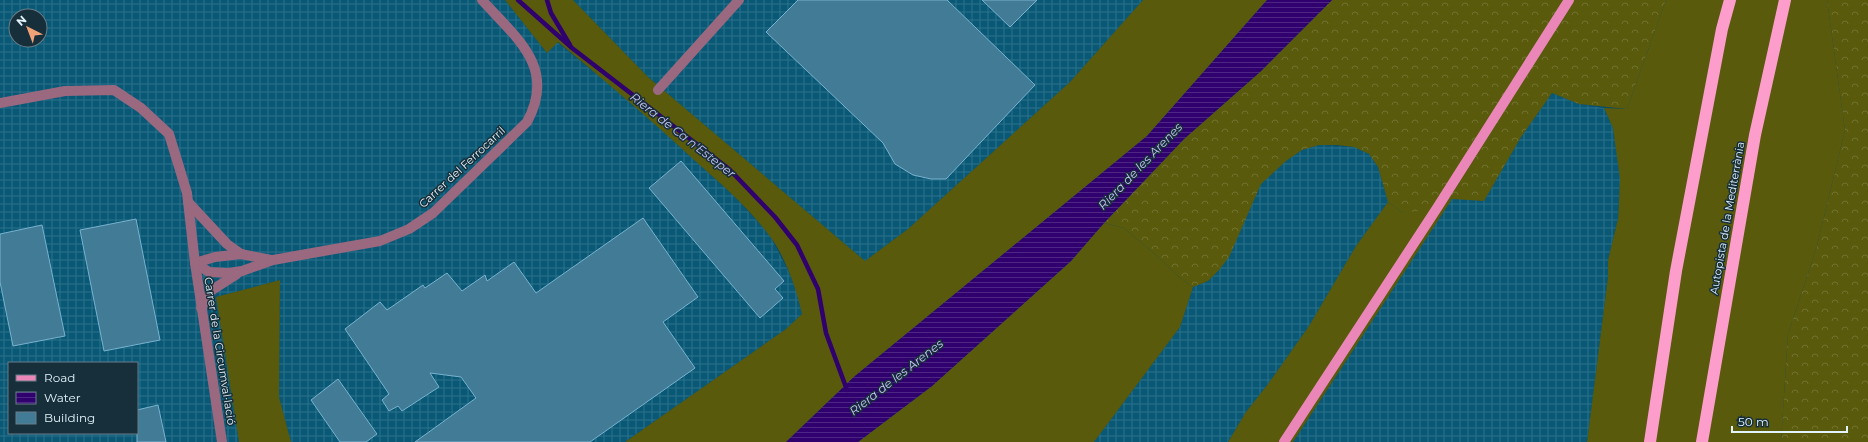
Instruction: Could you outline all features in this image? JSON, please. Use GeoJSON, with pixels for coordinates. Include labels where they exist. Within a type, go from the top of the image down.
{"type":"FeatureCollection","features":[{"type":"Feature","properties":{"kind":"highway"},"geometry":{"type":"LineString","coordinates":[[1650,442],[1676,271],[1722,29],[1730,0]]}},
{"type":"Feature","properties":{"kind":"highway","name":"Autopista de la Mediterrània"},"geometry":{"type":"LineString","coordinates":[[1702,442],[1755,135],[1785,0]]}},
{"type":"Feature","properties":{"kind":"main road"},"geometry":{"type":"LineString","coordinates":[[1284,442],[1437,208],[1569,0]]}},
{"type":"Feature","properties":{"kind":"street","name":"Carrer del Ferrocarril"},"geometry":{"type":"LineString","coordinates":[[195,263],[209,272],[229,273],[242,271],[273,260],[380,241],[409,230],[433,213],[527,122],[535,107],[538,92],[535,65],[528,52],[482,0]]}},
{"type":"Feature","properties":{"kind":"street"},"geometry":{"type":"LineString","coordinates":[[658,90],[739,0]]}},
{"type":"Feature","properties":{"kind":"street","name":"Carrer de la Circumval·lació"},"geometry":{"type":"LineString","coordinates":[[0,103],[65,91],[114,90],[141,108],[169,134],[187,192],[201,308],[222,442]]}},
{"type":"Feature","properties":{"kind":"street","name":"Carrer del Ferrocarril"},"geometry":{"type":"LineString","coordinates":[[188,202],[226,244],[240,254]]}},
{"type":"Feature","properties":{"kind":"street","name":"Carrer del Ferrocarril"},"geometry":{"type":"LineString","coordinates":[[195,263],[215,257],[240,254],[273,260]]}},
{"type":"Feature","properties":{"kind":"street","name":"Carrer del Ferrocarril"},"geometry":{"type":"LineString","coordinates":[[201,308],[212,290],[242,271]]}},
{"type":"Feature","properties":{"kind":"shaded area"},"geometry":{"type":"Polygon","coordinates":[[[0,0],[505,0],[547,53],[557,42],[630,101],[734,196],[769,234],[789,272],[798,296],[802,314],[786,329],[625,442],[291,442],[279,397],[280,280],[216,297],[239,442],[0,442],[0,0]]]}},
{"type":"Feature","properties":{"kind":"shaded area"},"geometry":{"type":"Polygon","coordinates":[[[573,0],[1143,0],[1070,82],[908,229],[865,261],[648,77],[573,0]]]}},
{"type":"Feature","properties":{"kind":"shaded area"},"geometry":{"type":"Polygon","coordinates":[[[1552,93],[1579,104],[1604,108],[1613,128],[1619,163],[1620,179],[1618,219],[1608,260],[1608,277],[1587,442],[1293,442],[1452,198],[1484,201],[1521,137],[1552,93]]]}},
{"type":"Feature","properties":{"kind":"shaded area"},"geometry":{"type":"Polygon","coordinates":[[[1319,145],[1355,147],[1369,154],[1378,167],[1388,202],[1356,246],[1309,326],[1268,384],[1246,412],[1228,442],[1094,442],[1180,327],[1193,287],[1208,281],[1219,270],[1241,228],[1261,184],[1286,161],[1302,150],[1319,145]]]}},
{"type":"Feature","properties":{"kind":"green space"},"geometry":{"type":"Polygon","coordinates":[[[505,0],[573,0],[648,77],[865,261],[908,229],[1070,82],[1143,0],[1267,0],[1147,136],[855,376],[786,442],[625,442],[786,329],[802,314],[800,304],[789,272],[780,252],[768,234],[742,204],[723,185],[643,114],[558,42],[547,53],[505,0]]]}},
{"type":"Feature","properties":{"kind":"green space"},"geometry":{"type":"Polygon","coordinates":[[[1332,0],[1666,0],[1627,109],[1579,104],[1552,93],[1521,137],[1484,201],[1452,199],[1419,211],[1403,213],[1388,202],[1378,167],[1369,154],[1354,147],[1337,145],[1319,145],[1302,150],[1286,161],[1261,184],[1229,257],[1208,281],[1193,287],[1179,277],[1124,228],[1104,223],[1184,139],[1260,72],[1332,0]]]}},
{"type":"Feature","properties":{"kind":"green space"},"geometry":{"type":"Polygon","coordinates":[[[1666,0],[1827,0],[1845,130],[1817,246],[1788,334],[1781,442],[1587,442],[1608,277],[1608,260],[1618,219],[1620,179],[1613,128],[1604,108],[1627,109],[1666,0]]]}},
{"type":"Feature","properties":{"kind":"green space"},"geometry":{"type":"Polygon","coordinates":[[[1827,0],[1868,0],[1868,442],[1781,442],[1788,334],[1817,246],[1845,130],[1827,0]]]}},
{"type":"Feature","properties":{"kind":"green space"},"geometry":{"type":"Polygon","coordinates":[[[1452,199],[1293,442],[1228,442],[1246,412],[1268,384],[1309,326],[1356,246],[1388,202],[1403,213],[1452,199]]]}},
{"type":"Feature","properties":{"kind":"green space"},"geometry":{"type":"Polygon","coordinates":[[[1104,223],[1124,228],[1179,277],[1193,287],[1180,327],[1094,442],[858,442],[932,386],[1071,261],[1104,223]]]}},
{"type":"Feature","properties":{"kind":"green space"},"geometry":{"type":"Polygon","coordinates":[[[280,280],[279,397],[291,442],[239,442],[216,297],[280,280]]]}},
{"type":"Feature","properties":{"kind":"water","name":"Riera de les Arenes"},"geometry":{"type":"Polygon","coordinates":[[[1267,0],[1332,0],[1260,72],[1184,139],[1104,223],[1071,261],[932,386],[858,442],[786,442],[855,376],[1147,136],[1267,0]]]}},
{"type":"Feature","properties":{"kind":"building"},"geometry":{"type":"Polygon","coordinates":[[[798,0],[947,0],[1035,85],[946,179],[931,179],[913,175],[895,164],[883,143],[766,32],[798,0]]]}},
{"type":"Feature","properties":{"kind":"building"},"geometry":{"type":"Polygon","coordinates":[[[982,0],[1037,0],[1010,27],[982,0]]]}},
{"type":"Feature","properties":{"kind":"building"},"geometry":{"type":"Polygon","coordinates":[[[681,161],[784,281],[775,289],[783,298],[760,318],[649,188],[681,161]]]}},
{"type":"Feature","properties":{"kind":"building"},"geometry":{"type":"Polygon","coordinates":[[[643,218],[698,297],[663,322],[695,368],[590,442],[415,442],[476,398],[461,377],[430,373],[439,387],[402,411],[398,406],[389,411],[382,400],[389,394],[345,329],[380,302],[387,310],[423,285],[425,288],[447,273],[462,291],[485,275],[487,281],[514,262],[536,293],[643,218]]]}},
{"type":"Feature","properties":{"kind":"building"},"geometry":{"type":"Polygon","coordinates":[[[136,219],[160,340],[104,351],[80,230],[136,219]]]}},
{"type":"Feature","properties":{"kind":"building"},"geometry":{"type":"Polygon","coordinates":[[[42,225],[65,336],[13,346],[0,282],[0,234],[42,225]]]}},
{"type":"Feature","properties":{"kind":"building"},"geometry":{"type":"Polygon","coordinates":[[[338,379],[377,434],[366,442],[340,442],[311,400],[338,379]]]}},
{"type":"Feature","properties":{"kind":"building"},"geometry":{"type":"Polygon","coordinates":[[[158,405],[166,442],[137,442],[138,410],[158,405]]]}},
{"type":"Feature","properties":{"kind":"waterway","name":"Riera de Ca n'Esteper"},"geometry":{"type":"LineString","coordinates":[[518,0],[572,48],[729,169],[775,217],[797,245],[818,289],[826,333],[847,390]]}},
{"type":"Feature","properties":{"kind":"waterway"},"geometry":{"type":"LineString","coordinates":[[547,0],[551,13],[570,45]]}}]}
